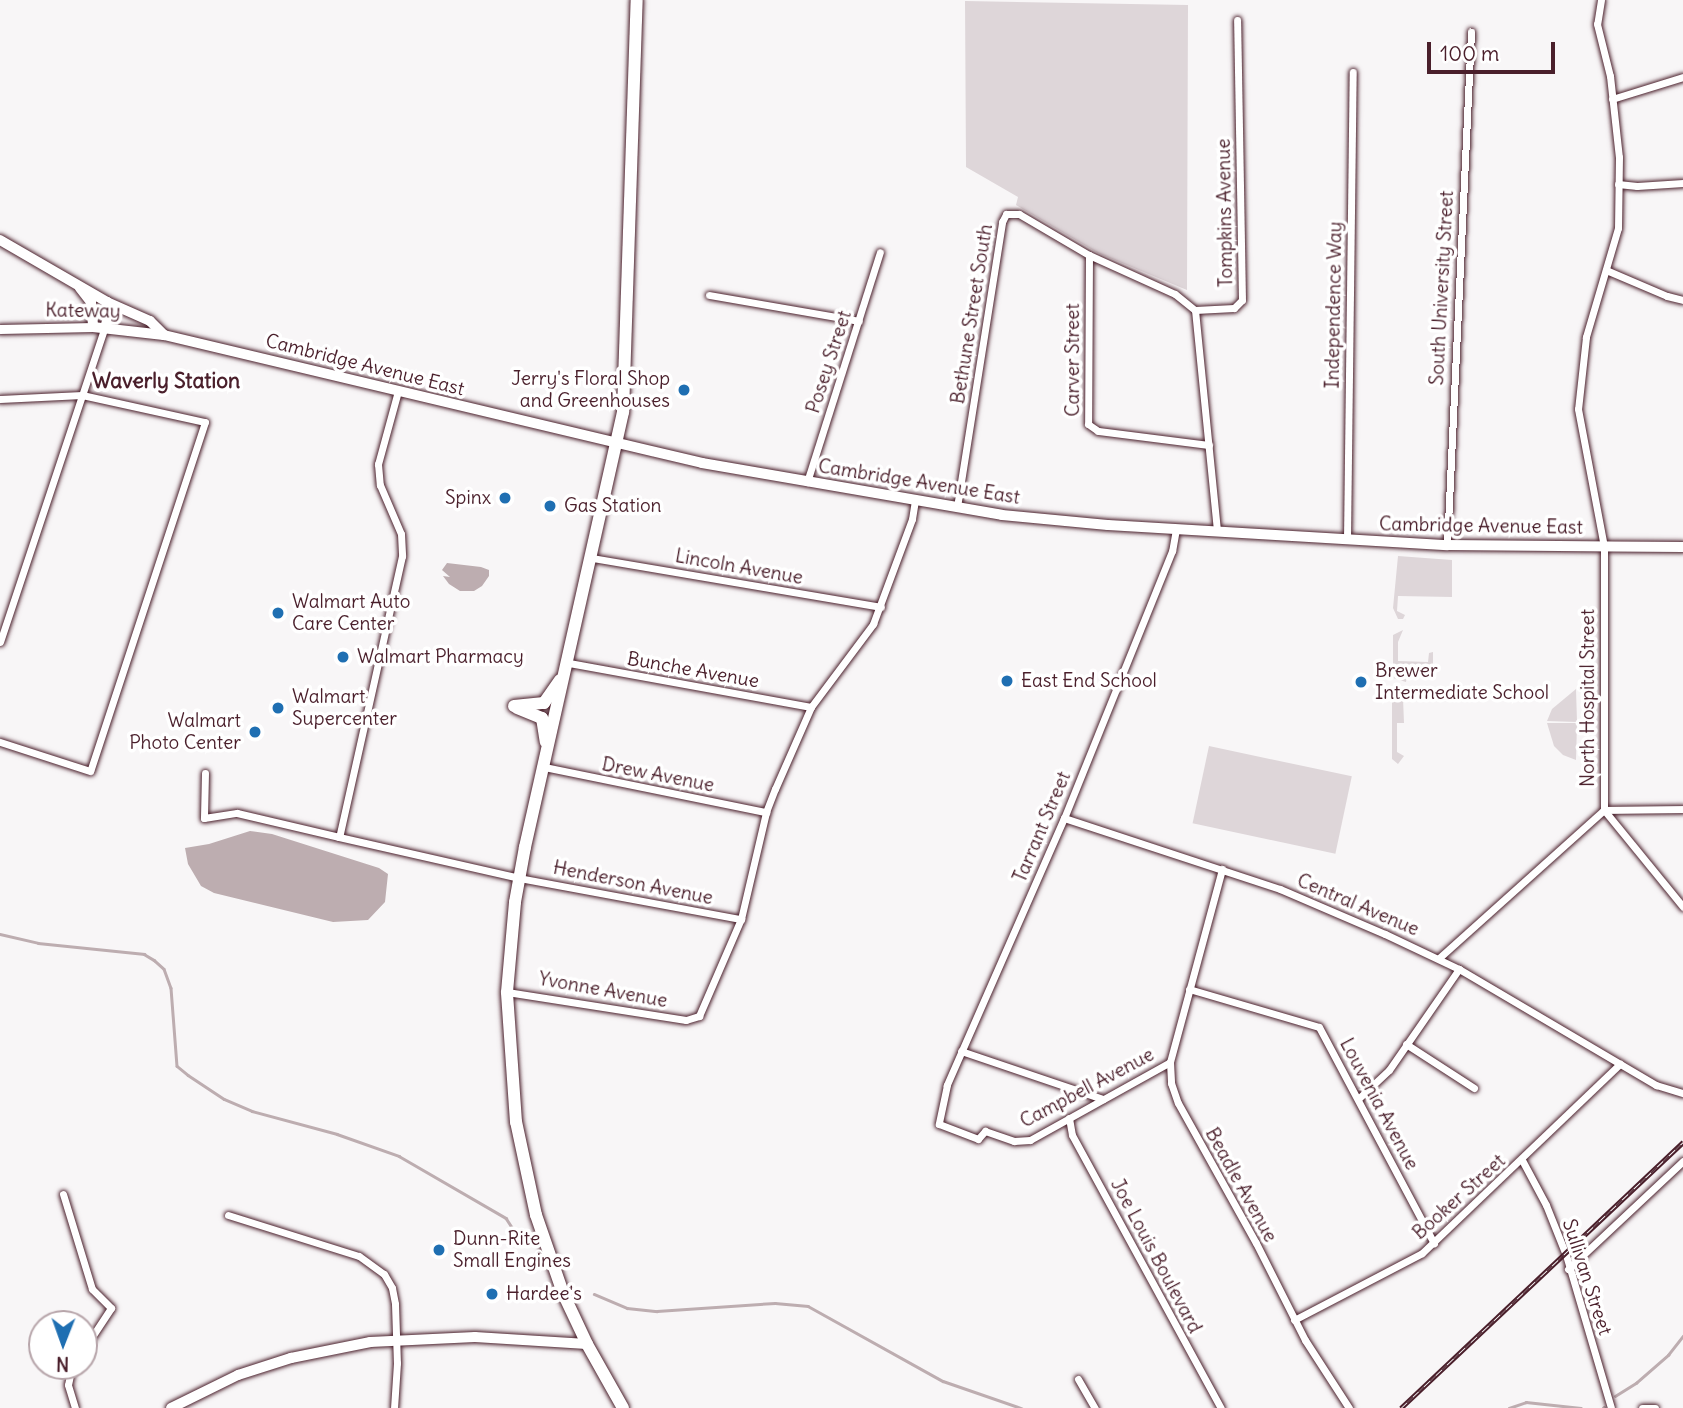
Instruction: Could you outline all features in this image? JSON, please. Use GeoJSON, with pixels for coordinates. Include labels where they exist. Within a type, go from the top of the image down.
{"type":"FeatureCollection","features":[{"type":"Feature","properties":{"kind":"highway"},"geometry":{"type":"LineString","coordinates":[[623,1408],[587,1344],[549,1255],[523,1163],[510,1069],[507,992],[519,878],[623,412],[637,0]]}},
{"type":"Feature","properties":{"kind":"highway"},"geometry":{"type":"LineString","coordinates":[[545,764],[547,730],[542,718],[514,706],[544,703],[568,664]]}},
{"type":"Feature","properties":{"kind":"main road"},"geometry":{"type":"LineString","coordinates":[[0,240],[80,288],[150,321],[164,335]]}},
{"type":"Feature","properties":{"kind":"main road"},"geometry":{"type":"LineString","coordinates":[[80,288],[91,302],[99,327]]}},
{"type":"Feature","properties":{"kind":"main road"},"geometry":{"type":"LineString","coordinates":[[99,327],[110,312],[107,302]]}},
{"type":"Feature","properties":{"kind":"main road","name":"Kateway"},"geometry":{"type":"LineString","coordinates":[[99,327],[164,335]]}},
{"type":"Feature","properties":{"kind":"main road","name":"Cambridge Avenue East"},"geometry":{"type":"LineString","coordinates":[[164,335],[617,444],[807,482],[1045,520],[1447,545],[1683,547]]}},
{"type":"Feature","properties":{"kind":"main road"},"geometry":{"type":"LineString","coordinates":[[171,1408],[238,1375],[291,1358],[370,1342],[475,1337],[587,1344]]}},
{"type":"Feature","properties":{"kind":"street","name":"North Hospital Street"},"geometry":{"type":"LineString","coordinates":[[1601,0],[1597,24],[1612,99],[1619,157],[1618,228],[1586,337],[1578,409],[1604,546],[1604,810],[1683,907]]}},
{"type":"Feature","properties":{"kind":"street","name":"Tompkins Avenue"},"geometry":{"type":"LineString","coordinates":[[1195,310],[1234,308],[1242,300],[1237,20]]}},
{"type":"Feature","properties":{"kind":"street","name":"South University Street"},"geometry":{"type":"LineString","coordinates":[[1447,545],[1471,32]]}},
{"type":"Feature","properties":{"kind":"street","name":"Independence Way"},"geometry":{"type":"LineString","coordinates":[[1348,539],[1353,72]]}},
{"type":"Feature","properties":{"kind":"street"},"geometry":{"type":"LineString","coordinates":[[1612,99],[1683,77]]}},
{"type":"Feature","properties":{"kind":"street"},"geometry":{"type":"LineString","coordinates":[[1618,184],[1637,186],[1683,183]]}},
{"type":"Feature","properties":{"kind":"street","name":"Bethune Street South"},"geometry":{"type":"LineString","coordinates":[[957,507],[1004,217],[1009,212],[1019,214],[1089,255],[1175,294],[1195,310]]}},
{"type":"Feature","properties":{"kind":"street","name":"Posey Street"},"geometry":{"type":"LineString","coordinates":[[807,482],[880,252]]}},
{"type":"Feature","properties":{"kind":"street","name":"Carver Street"},"geometry":{"type":"LineString","coordinates":[[1089,255],[1088,424],[1098,431],[1209,445]]}},
{"type":"Feature","properties":{"kind":"street"},"geometry":{"type":"LineString","coordinates":[[1606,270],[1683,300]]}},
{"type":"Feature","properties":{"kind":"street"},"geometry":{"type":"LineString","coordinates":[[709,295],[859,321]]}},
{"type":"Feature","properties":{"kind":"street"},"geometry":{"type":"LineString","coordinates":[[1195,310],[1217,532]]}},
{"type":"Feature","properties":{"kind":"street"},"geometry":{"type":"LineString","coordinates":[[0,642],[82,396],[99,327]]}},
{"type":"Feature","properties":{"kind":"street","name":"Kateway"},"geometry":{"type":"LineString","coordinates":[[0,329],[99,327]]}},
{"type":"Feature","properties":{"kind":"street"},"geometry":{"type":"LineString","coordinates":[[339,837],[401,555],[401,534],[380,485],[378,464],[398,391]]}},
{"type":"Feature","properties":{"kind":"street"},"geometry":{"type":"LineString","coordinates":[[0,399],[82,396],[205,422],[90,771],[0,742]]}},
{"type":"Feature","properties":{"kind":"street"},"geometry":{"type":"LineString","coordinates":[[741,919],[766,812],[811,707],[864,639],[881,607],[915,500]]}},
{"type":"Feature","properties":{"kind":"street","name":"Tarrant Street"},"geometry":{"type":"LineString","coordinates":[[951,1130],[939,1124],[947,1085],[1064,818],[1172,551],[1176,529]]}},
{"type":"Feature","properties":{"kind":"street","name":"Lincoln Avenue"},"geometry":{"type":"LineString","coordinates":[[592,558],[881,607]]}},
{"type":"Feature","properties":{"kind":"street","name":"Bunche Avenue"},"geometry":{"type":"LineString","coordinates":[[568,664],[811,707]]}},
{"type":"Feature","properties":{"kind":"street","name":"Drew Avenue"},"geometry":{"type":"LineString","coordinates":[[545,764],[766,812]]}},
{"type":"Feature","properties":{"kind":"street","name":"Henderson Avenue"},"geometry":{"type":"LineString","coordinates":[[205,773],[204,818],[237,813],[519,878],[741,919]]}},
{"type":"Feature","properties":{"kind":"street"},"geometry":{"type":"LineString","coordinates":[[1439,958],[1604,810],[1683,809]]}},
{"type":"Feature","properties":{"kind":"street","name":"Central Avenue"},"geometry":{"type":"LineString","coordinates":[[1064,818],[1280,889],[1439,958],[1665,1089],[1683,1093]]}},
{"type":"Feature","properties":{"kind":"street","name":"Campbell Avenue"},"geometry":{"type":"LineString","coordinates":[[951,1130],[978,1139],[985,1131],[1024,1141],[1170,1062],[1222,869]]}},
{"type":"Feature","properties":{"kind":"street","name":"Yvonne Avenue"},"geometry":{"type":"LineString","coordinates":[[507,992],[694,1020],[701,1012],[741,919]]}},
{"type":"Feature","properties":{"kind":"street"},"geometry":{"type":"LineString","coordinates":[[1358,1099],[1385,1074],[1459,969]]}},
{"type":"Feature","properties":{"kind":"street","name":"Louvenia Avenue"},"geometry":{"type":"LineString","coordinates":[[1189,989],[1319,1027],[1434,1242]]}},
{"type":"Feature","properties":{"kind":"street"},"geometry":{"type":"LineString","coordinates":[[1406,1044],[1474,1088]]}},
{"type":"Feature","properties":{"kind":"street"},"geometry":{"type":"LineString","coordinates":[[961,1051],[1103,1099]]}},
{"type":"Feature","properties":{"kind":"street","name":"Beadle Avenue"},"geometry":{"type":"LineString","coordinates":[[1170,1062],[1171,1083],[1178,1103],[1256,1243],[1294,1320],[1349,1408]]}},
{"type":"Feature","properties":{"kind":"street","name":"Booker Street"},"geometry":{"type":"LineString","coordinates":[[1294,1320],[1397,1267],[1434,1242],[1620,1064]]}},
{"type":"Feature","properties":{"kind":"street","name":"Joe Louis Boulevard"},"geometry":{"type":"LineString","coordinates":[[1069,1118],[1072,1135],[1221,1408]]}},
{"type":"Feature","properties":{"kind":"street","name":"Sullivan Street"},"geometry":{"type":"LineString","coordinates":[[1522,1160],[1554,1222],[1611,1408]]}},
{"type":"Feature","properties":{"kind":"street"},"geometry":{"type":"LineString","coordinates":[[1568,1269],[1683,1161]]}},
{"type":"Feature","properties":{"kind":"street"},"geometry":{"type":"LineString","coordinates":[[63,1194],[92,1289],[110,1308],[98,1327]]}},
{"type":"Feature","properties":{"kind":"street"},"geometry":{"type":"LineString","coordinates":[[228,1215],[344,1251],[371,1263],[384,1274],[394,1294],[397,1341],[394,1408]]}},
{"type":"Feature","properties":{"kind":"street"},"geometry":{"type":"LineString","coordinates":[[1078,1378],[1095,1408]]}},
{"type":"Feature","properties":{"kind":"street"},"geometry":{"type":"LineString","coordinates":[[69,1380],[75,1408]]}},
{"type":"Feature","properties":{"kind":"street"},"geometry":{"type":"LineString","coordinates":[[1642,1408],[1655,1408]]}},
{"type":"Feature","properties":{"kind":"shaded area"},"geometry":{"type":"Polygon","coordinates":[[[965,1],[1188,5],[1187,290],[1098,253],[1016,205],[1018,197],[966,167],[965,1]]]}},
{"type":"Feature","properties":{"kind":"shaded area"},"geometry":{"type":"Polygon","coordinates":[[[1398,556],[1452,560],[1452,597],[1398,596],[1397,611],[1405,615],[1403,619],[1398,619],[1393,608],[1398,556]]]}},
{"type":"Feature","properties":{"kind":"shaded area"},"geometry":{"type":"Polygon","coordinates":[[[447,563],[481,567],[489,570],[489,576],[482,586],[474,591],[460,591],[443,576],[450,577],[442,570],[447,563]]]}},
{"type":"Feature","properties":{"kind":"shaded area"},"geometry":{"type":"Polygon","coordinates":[[[1403,630],[1398,642],[1398,661],[1428,662],[1429,653],[1433,652],[1433,675],[1407,674],[1406,682],[1393,678],[1393,635],[1403,630]]]}},
{"type":"Feature","properties":{"kind":"shaded area"},"geometry":{"type":"Polygon","coordinates":[[[1576,689],[1577,722],[1547,721],[1552,709],[1576,689]]]}},
{"type":"Feature","properties":{"kind":"shaded area"},"geometry":{"type":"Polygon","coordinates":[[[1397,694],[1403,698],[1404,723],[1397,723],[1397,752],[1404,756],[1398,764],[1392,759],[1392,699],[1397,694]]]}},
{"type":"Feature","properties":{"kind":"shaded area"},"geometry":{"type":"Polygon","coordinates":[[[1547,723],[1577,723],[1576,760],[1563,755],[1554,746],[1547,723]]]}},
{"type":"Feature","properties":{"kind":"shaded area"},"geometry":{"type":"Polygon","coordinates":[[[1209,746],[1352,776],[1335,854],[1193,823],[1209,746]]]}},
{"type":"Feature","properties":{"kind":"shaded area"},"geometry":{"type":"Polygon","coordinates":[[[250,831],[272,834],[379,868],[388,874],[385,902],[368,920],[333,922],[214,893],[201,886],[188,864],[185,848],[209,844],[250,831]]]}},
{"type":"Feature","properties":{"kind":"waterway"},"geometry":{"type":"LineString","coordinates":[[0,934],[38,943],[144,954],[164,969],[171,988],[177,1066],[188,1075],[224,1099],[252,1111],[337,1134],[399,1156],[506,1218],[519,1238]]}},
{"type":"Feature","properties":{"kind":"waterway"},"geometry":{"type":"LineString","coordinates":[[594,1294],[627,1308],[657,1311],[775,1303],[808,1306],[943,1381],[1021,1408]]}},
{"type":"Feature","properties":{"kind":"waterway"},"geometry":{"type":"LineString","coordinates":[[1615,1396],[1636,1383],[1668,1355],[1683,1336]]}},
{"type":"Feature","properties":{"kind":"waterway"},"geometry":{"type":"LineString","coordinates":[[1509,1408],[1526,1402],[1581,1408]]}},
{"type":"Feature","properties":{"kind":"railway"},"geometry":{"type":"LineString","coordinates":[[1401,1408],[1683,1142]]}},
{"type":"Feature","properties":{"kind":"place","name":"Jerry's Floral Shop and Greenhouses"},"geometry":{"type":"Point","coordinates":[684,390]}},
{"type":"Feature","properties":{"kind":"place","name":"Spinx"},"geometry":{"type":"Point","coordinates":[505,498]}},
{"type":"Feature","properties":{"kind":"place","name":"Gas Station"},"geometry":{"type":"Point","coordinates":[550,506]}},
{"type":"Feature","properties":{"kind":"place","name":"Walmart Auto Care Center"},"geometry":{"type":"Point","coordinates":[278,613]}},
{"type":"Feature","properties":{"kind":"place","name":"Walmart Pharmacy"},"geometry":{"type":"Point","coordinates":[343,657]}},
{"type":"Feature","properties":{"kind":"place","name":"East End School"},"geometry":{"type":"Point","coordinates":[1007,681]}},
{"type":"Feature","properties":{"kind":"place","name":"Brewer Intermediate School"},"geometry":{"type":"Point","coordinates":[1361,682]}},
{"type":"Feature","properties":{"kind":"place","name":"Walmart Supercenter"},"geometry":{"type":"Point","coordinates":[278,708]}},
{"type":"Feature","properties":{"kind":"place","name":"Walmart Photo Center"},"geometry":{"type":"Point","coordinates":[255,732]}},
{"type":"Feature","properties":{"kind":"place","name":"Dunn-Rite Small Engines"},"geometry":{"type":"Point","coordinates":[439,1250]}},
{"type":"Feature","properties":{"kind":"place","name":"Hardee's"},"geometry":{"type":"Point","coordinates":[492,1294]}},
{"type":"Feature","properties":{"kind":"district","name":"Waverly Station"},"geometry":{"type":"Point","coordinates":[166,381]}}]}
